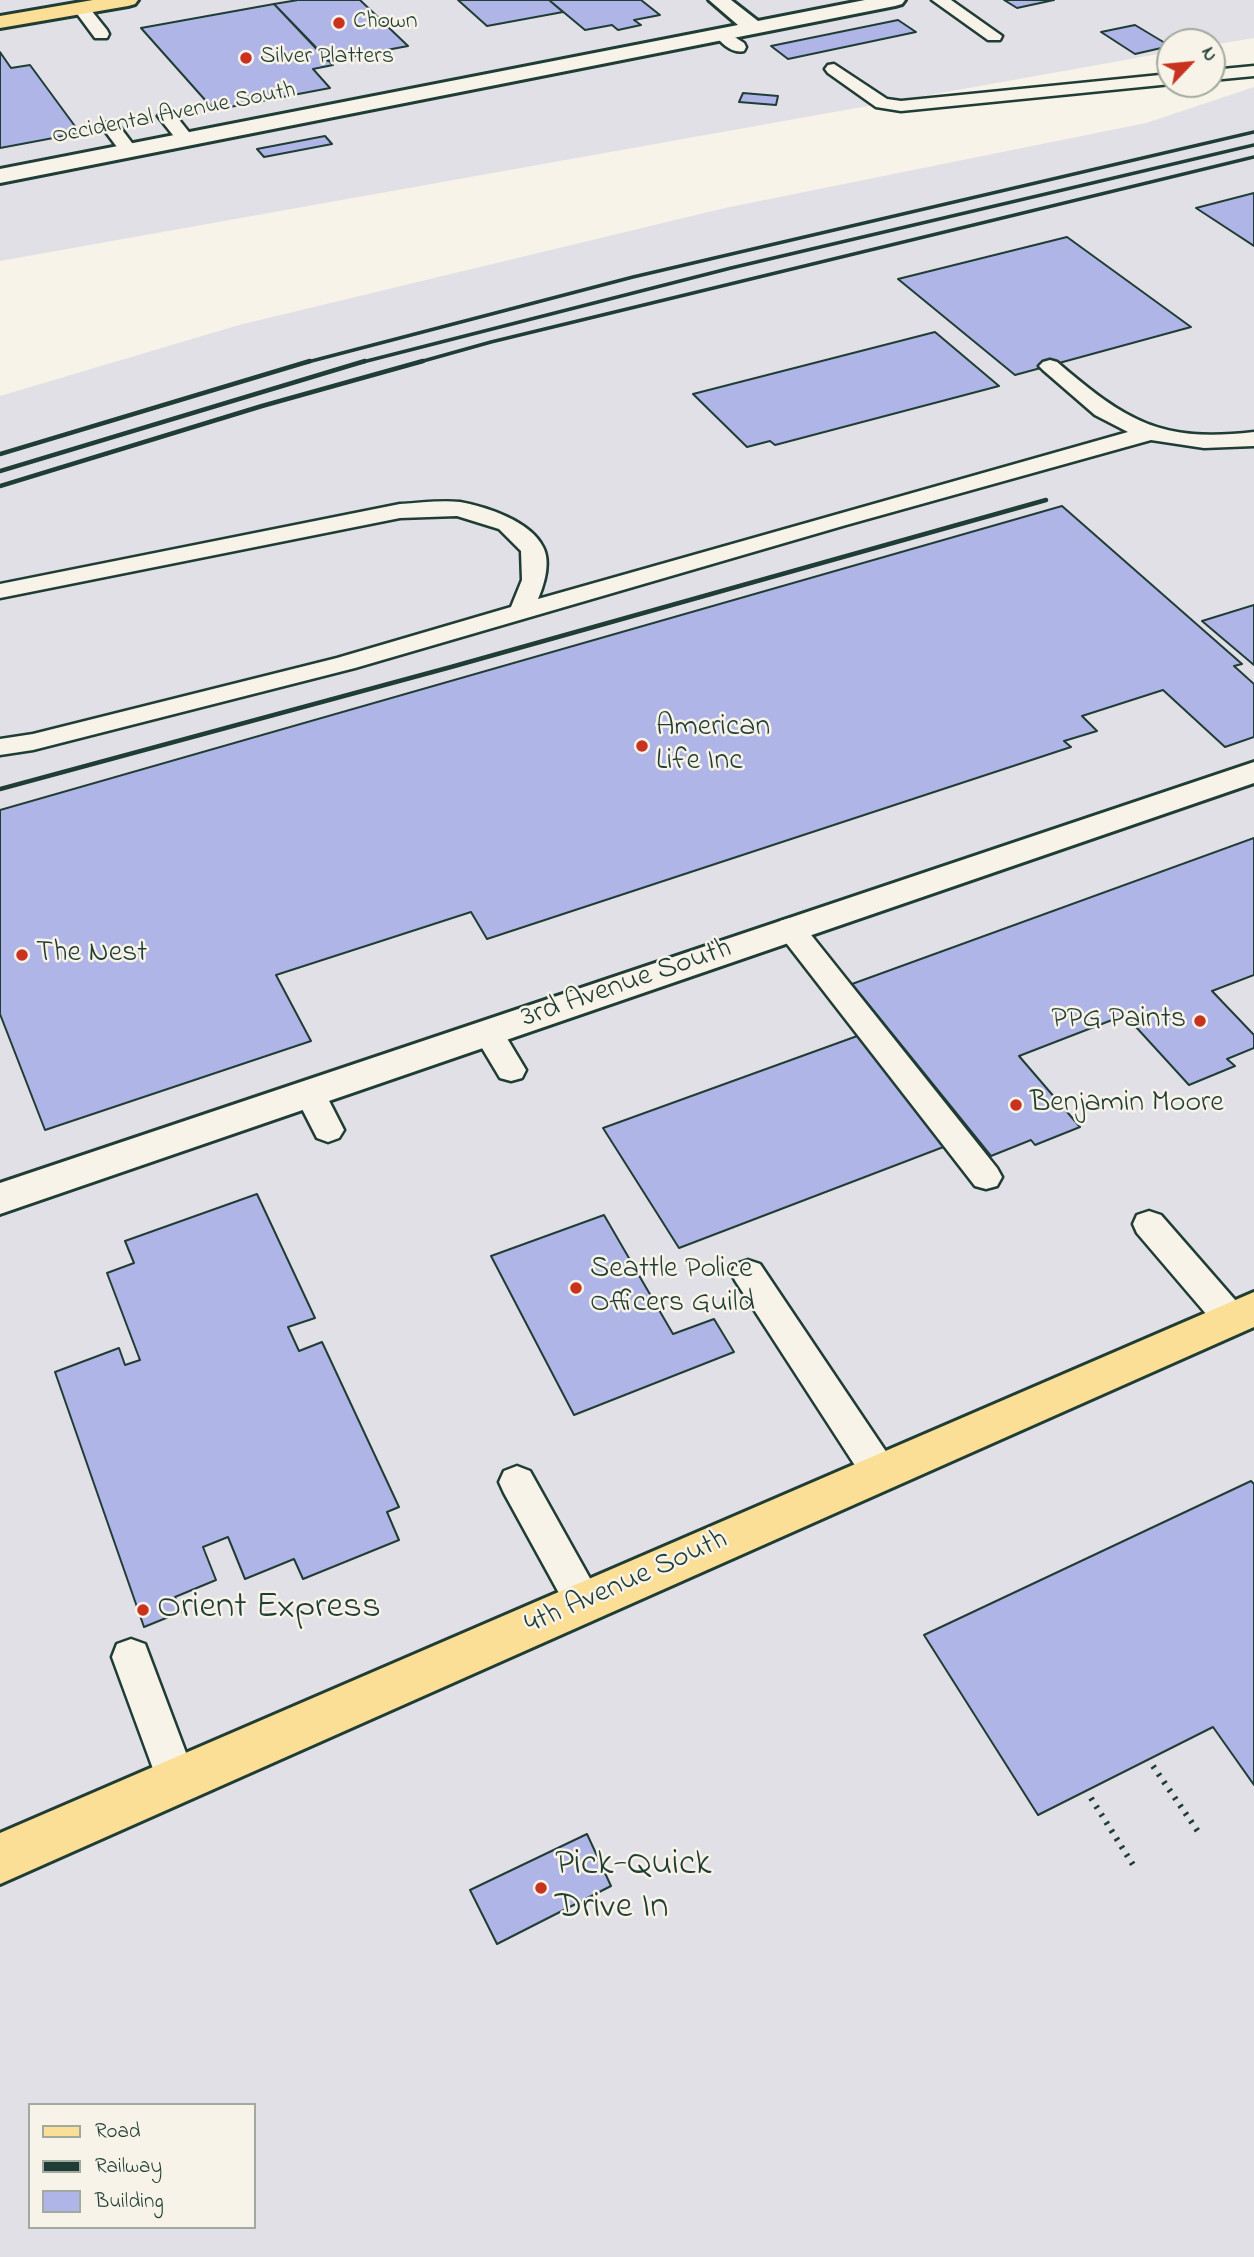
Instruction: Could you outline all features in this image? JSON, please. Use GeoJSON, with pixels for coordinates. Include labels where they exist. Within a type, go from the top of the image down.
{"type":"FeatureCollection","features":[{"type":"Feature","properties":{"kind":"main road"},"geometry":{"type":"LineString","coordinates":[[0,22],[128,0]]}},
{"type":"Feature","properties":{"kind":"main road","name":"4th Avenue South"},"geometry":{"type":"LineString","coordinates":[[0,1860],[1243,1314]]}},
{"type":"Feature","properties":{"kind":"street"},"geometry":{"type":"LineString","coordinates":[[719,0],[755,28]]}},
{"type":"Feature","properties":{"kind":"street","name":"Occidental Avenue South"},"geometry":{"type":"LineString","coordinates":[[0,176],[730,40],[755,28],[894,0]]}},
{"type":"Feature","properties":{"kind":"street","name":"3rd Avenue South"},"geometry":{"type":"LineString","coordinates":[[0,1199],[1254,772]]}},
{"type":"Feature","properties":{"kind":"lane"},"geometry":{"type":"LineString","coordinates":[[940,0],[994,36]]}},
{"type":"Feature","properties":{"kind":"lane"},"geometry":{"type":"LineString","coordinates":[[81,8],[102,34]]}},
{"type":"Feature","properties":{"kind":"lane"},"geometry":{"type":"LineString","coordinates":[[834,69],[882,103],[901,106],[1156,80]]}},
{"type":"Feature","properties":{"kind":"lane"},"geometry":{"type":"LineString","coordinates":[[1226,74],[1254,71]]}},
{"type":"Feature","properties":{"kind":"lane"},"geometry":{"type":"LineString","coordinates":[[167,116],[186,140]]}},
{"type":"Feature","properties":{"kind":"lane"},"geometry":{"type":"LineString","coordinates":[[111,127],[129,151]]}},
{"type":"Feature","properties":{"kind":"lane"},"geometry":{"type":"LineString","coordinates":[[1050,366],[1121,422],[1150,433],[1186,439],[1254,439]]}},
{"type":"Feature","properties":{"kind":"lane"},"geometry":{"type":"LineString","coordinates":[[0,747],[33,742],[346,663],[1150,433]]}},
{"type":"Feature","properties":{"kind":"lane"},"geometry":{"type":"LineString","coordinates":[[0,591],[400,511],[458,509],[507,524],[533,549],[534,580],[522,612]]}},
{"type":"Feature","properties":{"kind":"lane"},"geometry":{"type":"LineString","coordinates":[[790,928],[986,1177]]}},
{"type":"Feature","properties":{"kind":"lane"},"geometry":{"type":"LineString","coordinates":[[488,1033],[511,1070]]}},
{"type":"Feature","properties":{"kind":"lane"},"geometry":{"type":"LineString","coordinates":[[311,1095],[328,1130]]}},
{"type":"Feature","properties":{"kind":"lane"},"geometry":{"type":"LineString","coordinates":[[1149,1224],[1243,1314]]}},
{"type":"Feature","properties":{"kind":"lane"},"geometry":{"type":"LineString","coordinates":[[748,1273],[880,1473]]}},
{"type":"Feature","properties":{"kind":"lane"},"geometry":{"type":"LineString","coordinates":[[517,1482],[584,1603]]}},
{"type":"Feature","properties":{"kind":"lane"},"geometry":{"type":"LineString","coordinates":[[131,1657],[177,1782]]}},
{"type":"Feature","properties":{"kind":"path"},"geometry":{"type":"LineString","coordinates":[[1153,1766],[1199,1833]]}},
{"type":"Feature","properties":{"kind":"path"},"geometry":{"type":"LineString","coordinates":[[1091,1798],[1135,1868]]}},
{"type":"Feature","properties":{"kind":"shaded area"},"geometry":{"type":"Polygon","coordinates":[[[0,0],[1254,0],[1254,38],[1226,43],[1226,28],[1156,28],[1156,55],[0,261],[0,0]]]}},
{"type":"Feature","properties":{"kind":"shaded area"},"geometry":{"type":"Polygon","coordinates":[[[1254,87],[1254,2257],[0,2257],[0,396],[239,325],[725,208],[1146,123],[1254,87]]]}},
{"type":"Feature","properties":{"kind":"building"},"geometry":{"type":"Polygon","coordinates":[[[298,0],[360,0],[408,46],[328,61],[274,4],[298,0]]]}},
{"type":"Feature","properties":{"kind":"building"},"geometry":{"type":"Polygon","coordinates":[[[458,0],[549,0],[563,12],[487,26],[458,0]]]}},
{"type":"Feature","properties":{"kind":"building"},"geometry":{"type":"Polygon","coordinates":[[[549,0],[641,0],[660,15],[634,20],[641,25],[618,30],[612,25],[585,30],[549,0]]]}},
{"type":"Feature","properties":{"kind":"building"},"geometry":{"type":"Polygon","coordinates":[[[1004,0],[1054,0],[1017,8],[1004,0]]]}},
{"type":"Feature","properties":{"kind":"building","name":"Silver Platters"},"geometry":{"type":"Polygon","coordinates":[[[274,4],[333,65],[313,69],[330,88],[214,110],[141,28],[274,4]]]}},
{"type":"Feature","properties":{"kind":"building"},"geometry":{"type":"Polygon","coordinates":[[[898,20],[916,32],[788,59],[771,46],[898,20]]]}},
{"type":"Feature","properties":{"kind":"building"},"geometry":{"type":"Polygon","coordinates":[[[1135,25],[1156,38],[1156,49],[1135,54],[1101,32],[1135,25]]]}},
{"type":"Feature","properties":{"kind":"building"},"geometry":{"type":"Polygon","coordinates":[[[0,52],[11,68],[30,65],[80,133],[0,148],[0,52]]]}},
{"type":"Feature","properties":{"kind":"building"},"geometry":{"type":"Polygon","coordinates":[[[743,93],[778,96],[776,105],[739,102],[743,93]]]}},
{"type":"Feature","properties":{"kind":"building"},"geometry":{"type":"Polygon","coordinates":[[[325,136],[332,144],[264,157],[257,149],[325,136]]]}},
{"type":"Feature","properties":{"kind":"building"},"geometry":{"type":"Polygon","coordinates":[[[1254,193],[1254,246],[1196,208],[1254,193]]]}},
{"type":"Feature","properties":{"kind":"building"},"geometry":{"type":"Polygon","coordinates":[[[1067,237],[1191,327],[1015,375],[898,279],[1067,237]]]}},
{"type":"Feature","properties":{"kind":"building"},"geometry":{"type":"Polygon","coordinates":[[[935,332],[999,386],[775,445],[770,441],[747,447],[693,394],[935,332]]]}},
{"type":"Feature","properties":{"kind":"building"},"geometry":{"type":"Polygon","coordinates":[[[1062,506],[1242,664],[1234,666],[1254,684],[1254,737],[1225,747],[1163,690],[1082,716],[1097,731],[1064,741],[1071,747],[487,939],[471,912],[276,975],[311,1041],[45,1130],[0,1014],[0,810],[1062,506]]]}},
{"type":"Feature","properties":{"kind":"building"},"geometry":{"type":"Polygon","coordinates":[[[1254,605],[1254,665],[1202,621],[1254,605]]]}},
{"type":"Feature","properties":{"kind":"building"},"geometry":{"type":"Polygon","coordinates":[[[1254,838],[1254,975],[1212,991],[1254,1035],[1254,1048],[1227,1059],[1235,1066],[1189,1085],[1125,1015],[1019,1056],[1080,1127],[1035,1145],[1031,1140],[991,1156],[852,984],[1254,838]]]}},
{"type":"Feature","properties":{"kind":"building"},"geometry":{"type":"Polygon","coordinates":[[[860,1035],[946,1146],[679,1248],[603,1128],[860,1035]]]}},
{"type":"Feature","properties":{"kind":"building"},"geometry":{"type":"Polygon","coordinates":[[[257,1194],[315,1318],[288,1327],[299,1351],[322,1342],[399,1507],[387,1512],[399,1540],[303,1579],[294,1559],[245,1579],[228,1537],[203,1547],[216,1580],[175,1597],[181,1612],[144,1627],[55,1372],[119,1348],[125,1365],[140,1360],[107,1273],[134,1263],[125,1241],[257,1194]]]}},
{"type":"Feature","properties":{"kind":"building","name":"Seattle Police Officers Guild"},"geometry":{"type":"Polygon","coordinates":[[[604,1215],[673,1334],[714,1319],[734,1352],[574,1415],[491,1256],[604,1215]]]}},
{"type":"Feature","properties":{"kind":"building"},"geometry":{"type":"Polygon","coordinates":[[[1251,1481],[1254,1484],[1254,1785],[1213,1727],[1038,1815],[924,1635],[1251,1481]]]}},
{"type":"Feature","properties":{"kind":"building","name":"Pick-Quick Drive In"},"geometry":{"type":"Polygon","coordinates":[[[587,1834],[611,1886],[497,1944],[470,1890],[587,1834]]]}},
{"type":"Feature","properties":{"kind":"railway"},"geometry":{"type":"LineString","coordinates":[[304,363],[633,277],[1254,132]]}},
{"type":"Feature","properties":{"kind":"railway"},"geometry":{"type":"LineString","coordinates":[[359,363],[731,268],[1254,145]]}},
{"type":"Feature","properties":{"kind":"railway"},"geometry":{"type":"LineString","coordinates":[[416,363],[491,342],[1254,157]]}},
{"type":"Feature","properties":{"kind":"railway"},"geometry":{"type":"LineString","coordinates":[[0,454],[310,361]]}},
{"type":"Feature","properties":{"kind":"railway"},"geometry":{"type":"LineString","coordinates":[[0,471],[365,361]]}},
{"type":"Feature","properties":{"kind":"railway"},"geometry":{"type":"LineString","coordinates":[[0,486],[262,406],[423,361]]}},
{"type":"Feature","properties":{"kind":"railway"},"geometry":{"type":"LineString","coordinates":[[0,789],[451,667],[1046,500]]}},
{"type":"Feature","properties":{"kind":"place","name":"Chown"},"geometry":{"type":"Point","coordinates":[339,23]}},
{"type":"Feature","properties":{"kind":"place","name":"Silver Platters"},"geometry":{"type":"Point","coordinates":[246,58]}},
{"type":"Feature","properties":{"kind":"place","name":"American Life Inc"},"geometry":{"type":"Point","coordinates":[642,746]}},
{"type":"Feature","properties":{"kind":"place","name":"The Nest"},"geometry":{"type":"Point","coordinates":[22,955]}},
{"type":"Feature","properties":{"kind":"place","name":"PPG Paints"},"geometry":{"type":"Point","coordinates":[1200,1021]}},
{"type":"Feature","properties":{"kind":"place","name":"Benjamin Moore"},"geometry":{"type":"Point","coordinates":[1016,1105]}},
{"type":"Feature","properties":{"kind":"place","name":"Seattle Police Officers Guild"},"geometry":{"type":"Point","coordinates":[576,1288]}},
{"type":"Feature","properties":{"kind":"place","name":"Orient Express"},"geometry":{"type":"Point","coordinates":[143,1610]}},
{"type":"Feature","properties":{"kind":"place","name":"Pick-Quick Drive In"},"geometry":{"type":"Point","coordinates":[541,1888]}}]}
